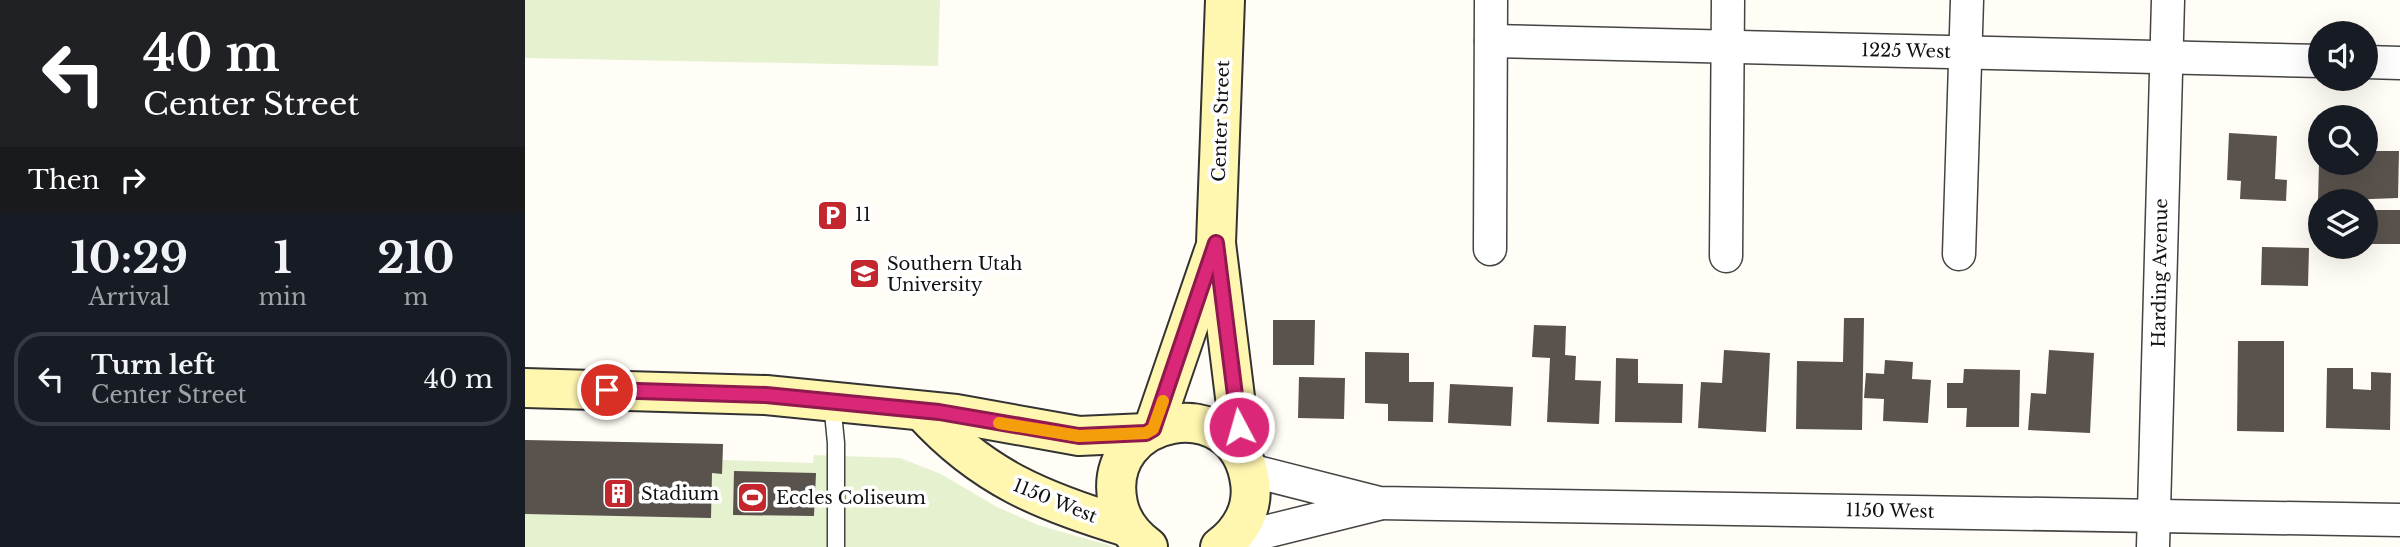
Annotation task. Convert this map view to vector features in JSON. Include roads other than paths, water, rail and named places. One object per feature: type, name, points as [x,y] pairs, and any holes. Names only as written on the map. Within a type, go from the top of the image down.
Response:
[{"type":"main road","name":"Center Street","points":[[1223,545],[1241,526],[1249,509],[1252,489],[1245,462],[1216,243],[1226,0]]},
{"type":"main road","name":"Center Street","points":[[1138,537],[1120,513],[1117,480],[1129,450],[1150,431],[1216,243]]},
{"type":"main road","points":[[525,388],[766,395],[972,416],[1079,436],[1150,431],[1169,423],[1202,424],[1218,430],[1245,462]]},
{"type":"main road","name":"1150 West","points":[[923,412],[955,444],[1007,482],[1049,502],[1138,537]]},
{"type":"street","points":[[1490,248],[1491,0]]},
{"type":"street","points":[[1726,256],[1728,0]]},
{"type":"street","points":[[1959,254],[1967,0]]},
{"type":"street","name":"Harding Avenue","points":[[2153,547],[2168,0]]},
{"type":"street","name":"1225 West","points":[[1491,41],[2308,61]]},
{"type":"street","points":[[2378,62],[2400,63]]},
{"type":"street","name":"1150 West","points":[[1245,462],[1379,503]]},
{"type":"street","name":"1150 West","points":[[1223,545],[1379,503],[2400,520]]},
{"type":"lane","points":[[832,402],[836,443],[835,547]]},
{"type":"place","name":"11","points":[[832,215]]},
{"type":"place","name":"Southern Utah University","points":[[864,274]]},
{"type":"place","name":"Stadium","points":[[618,494]]},
{"type":"place","name":"Eccles Coliseum","points":[[753,498]]}]
